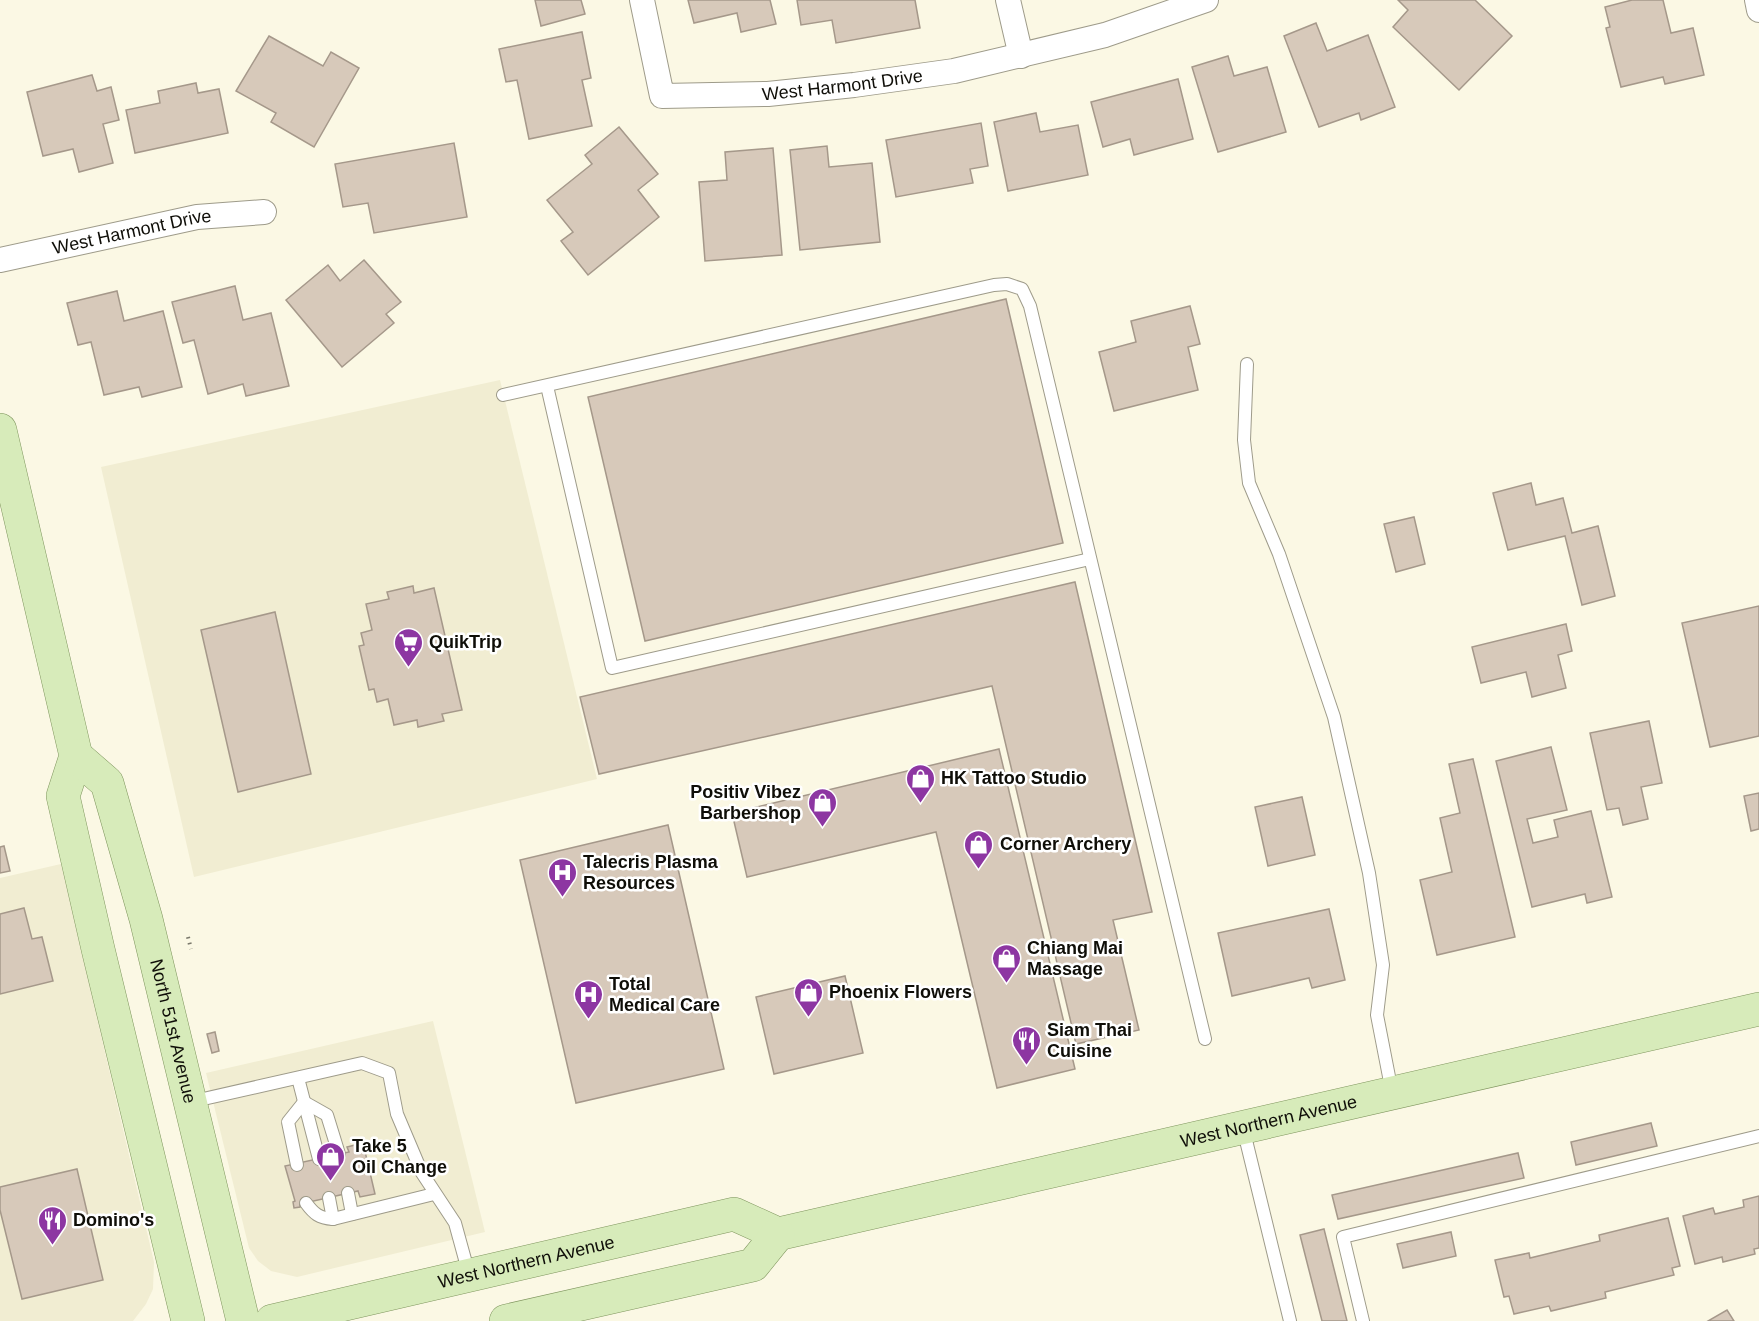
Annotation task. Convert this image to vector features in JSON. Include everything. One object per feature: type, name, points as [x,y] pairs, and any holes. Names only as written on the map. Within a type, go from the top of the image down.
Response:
[{"type":"main road","points":[[0,430],[76,756],[63,796],[188,1321]]},
{"type":"main road","name":"North 51st Avenue","points":[[76,756],[107,783],[146,919],[243,1321]]},
{"type":"main road","name":"West Northern Avenue","points":[[272,1321],[734,1214],[778,1234],[1759,1009]]},
{"type":"main road","points":[[506,1321],[753,1265],[778,1234]]},
{"type":"street","name":"West Harmont Drive","points":[[642,0],[662,96],[768,94],[954,71],[1105,35],[1206,0]]},
{"type":"street","points":[[1008,0],[1021,56]]},
{"type":"street","points":[[1757,0],[1759,10]]},
{"type":"street","name":"West Harmont Drive","points":[[0,260],[197,217],[264,212]]},
{"type":"lane","points":[[503,395],[993,285],[1007,284],[1022,289],[1030,306],[1205,1039]]},
{"type":"lane","points":[[1247,364],[1244,440],[1249,483],[1279,554],[1334,717],[1369,873],[1383,965],[1377,1016],[1392,1094]]},
{"type":"lane","points":[[547,386],[612,668],[1090,559]]},
{"type":"lane","points":[[190,1102],[362,1063],[389,1073],[397,1114],[422,1173],[455,1223],[469,1276]]},
{"type":"lane","points":[[298,1077],[319,1159]]},
{"type":"lane","points":[[304,1102],[327,1115],[339,1154]]},
{"type":"lane","points":[[297,1165],[288,1122],[304,1102]]},
{"type":"lane","points":[[1243,1127],[1290,1321]]},
{"type":"lane","points":[[1363,1321],[1343,1237],[1759,1136]]},
{"type":"lane","points":[[348,1193],[352,1214]]},
{"type":"lane","points":[[306,1203],[322,1218],[333,1219],[434,1194]]},
{"type":"lane","points":[[329,1198],[333,1219]]},
{"type":"path","points":[[188,937],[192,949]]},
{"type":"shaded area","points":[[500,380],[597,779],[194,877],[101,467]]},
{"type":"shaded area","points":[[61,864],[154,1262],[153,1289],[146,1304],[133,1321],[0,1321],[0,878]]},
{"type":"shaded area","points":[[433,1021],[485,1232],[297,1277],[271,1271],[258,1261],[249,1248],[206,1073]]},
{"type":"building","points":[[535,0],[581,0],[585,14],[541,26]]},
{"type":"building","points":[[688,0],[770,0],[776,24],[741,32],[737,13],[694,23]]},
{"type":"building","points":[[797,0],[915,0],[920,28],[836,43],[832,20],[801,25]]},
{"type":"building","points":[[1398,0],[1475,0],[1512,36],[1459,90],[1393,27],[1408,10]]},
{"type":"building","points":[[1632,0],[1663,0],[1671,33],[1693,28],[1704,75],[1665,84],[1663,77],[1621,87],[1606,28],[1610,27],[1605,7]]},
{"type":"building","points":[[1316,23],[1327,51],[1368,35],[1395,107],[1361,120],[1359,113],[1319,127],[1284,36]]},
{"type":"building","points":[[582,32],[591,78],[582,80],[592,126],[529,139],[517,80],[506,82],[499,49]]},
{"type":"building","points":[[269,36],[323,66],[331,52],[359,68],[314,147],[271,122],[276,113],[236,91]]},
{"type":"building","points":[[1228,56],[1234,76],[1267,67],[1286,132],[1218,152],[1192,67]]},
{"type":"building","points":[[92,75],[97,91],[111,87],[119,120],[103,124],[113,163],[79,172],[73,149],[43,156],[27,92]]},
{"type":"building","points":[[1178,79],[1193,139],[1134,155],[1130,139],[1103,147],[1091,102]]},
{"type":"building","points":[[196,83],[198,93],[219,89],[228,133],[135,153],[126,110],[160,103],[158,91]]},
{"type":"building","points":[[1036,113],[1040,132],[1078,125],[1088,175],[1008,191],[994,122]]},
{"type":"building","points":[[981,123],[988,166],[970,169],[973,183],[896,197],[886,140]]},
{"type":"building","points":[[619,127],[658,174],[638,190],[659,217],[588,275],[561,241],[573,232],[547,200],[592,164],[585,155]]},
{"type":"building","points":[[454,143],[467,217],[374,233],[368,203],[343,207],[335,164]]},
{"type":"building","points":[[827,146],[829,167],[872,163],[880,242],[800,250],[790,150]]},
{"type":"building","points":[[773,148],[782,255],[705,261],[699,182],[727,180],[725,152]]},
{"type":"building","points":[[364,260],[401,302],[386,314],[394,323],[342,367],[286,300],[328,265],[340,281]]},
{"type":"building","points":[[235,286],[243,320],[271,313],[289,386],[246,396],[243,384],[208,394],[194,340],[183,343],[172,302]]},
{"type":"building","points":[[117,291],[124,321],[163,311],[182,387],[142,397],[139,387],[104,395],[91,342],[78,345],[67,303]]},
{"type":"building","points":[[1006,299],[1063,543],[645,641],[588,397]]},
{"type":"building","points":[[1190,306],[1200,344],[1188,347],[1198,390],[1114,411],[1099,352],[1136,342],[1131,321]]},
{"type":"building","points":[[1531,483],[1536,505],[1563,498],[1572,533],[1598,526],[1615,596],[1582,605],[1565,536],[1508,550],[1493,493]]},
{"type":"building","points":[[1414,517],[1425,564],[1396,572],[1384,524]]},
{"type":"building","points":[[1075,582],[1152,912],[1113,920],[1139,1030],[1076,1044],[992,686],[599,774],[580,697]]},
{"type":"building","name":"QuikTrip","points":[[413,586],[414,593],[434,588],[462,710],[442,714],[444,721],[418,727],[417,720],[394,725],[388,699],[377,702],[374,689],[369,690],[359,646],[364,645],[361,633],[372,630],[366,604],[389,599],[387,592]]},
{"type":"building","points":[[1759,606],[1759,736],[1710,747],[1682,623]]},
{"type":"building","points":[[275,612],[311,774],[238,792],[201,630]]},
{"type":"building","points":[[1566,624],[1572,651],[1558,655],[1566,688],[1532,697],[1526,672],[1481,683],[1472,647]]},
{"type":"building","points":[[1649,721],[1662,783],[1641,787],[1648,819],[1623,825],[1619,808],[1607,810],[1590,733]]},
{"type":"building","points":[[1551,747],[1567,810],[1527,819],[1533,843],[1558,837],[1554,820],[1591,811],[1612,897],[1587,903],[1585,894],[1532,907],[1496,761]]},
{"type":"building","points":[[999,749],[1075,1069],[997,1088],[936,832],[747,877],[732,813]]},
{"type":"building","points":[[1473,759],[1515,937],[1437,955],[1420,880],[1452,872],[1440,818],[1460,813],[1449,764]]},
{"type":"building","points":[[1759,793],[1759,829],[1751,831],[1744,796]]},
{"type":"building","points":[[1302,797],[1315,855],[1268,866],[1255,807]]},
{"type":"building","points":[[668,825],[724,1069],[576,1103],[520,860]]},
{"type":"building","points":[[4,846],[10,871],[0,873],[0,847]]},
{"type":"building","points":[[24,908],[32,939],[42,937],[53,981],[0,994],[0,914]]},
{"type":"building","points":[[1329,909],[1345,980],[1312,988],[1309,978],[1232,996],[1218,933]]},
{"type":"building","name":"Phoenix Flowers","points":[[845,976],[863,1053],[774,1074],[756,997]]},
{"type":"building","points":[[215,1032],[219,1051],[212,1053],[207,1034]]},
{"type":"building","points":[[1651,1123],[1657,1146],[1576,1165],[1571,1142]]},
{"type":"building","name":"Take 5 Oil Change","points":[[363,1143],[375,1194],[360,1197],[358,1191],[300,1204],[300,1207],[294,1208],[293,1202],[295,1201],[285,1166],[349,1152],[347,1147]]},
{"type":"building","points":[[1518,1153],[1524,1178],[1338,1219],[1332,1195]]},
{"type":"building","name":"Domino's","points":[[77,1169],[103,1280],[22,1299],[0,1210],[0,1187]]},
{"type":"building","points":[[1759,1196],[1759,1248],[1754,1249],[1755,1254],[1723,1262],[1722,1257],[1695,1264],[1683,1216],[1713,1208],[1715,1214],[1744,1207],[1743,1200]]},
{"type":"building","points":[[1668,1218],[1680,1266],[1672,1268],[1674,1275],[1605,1292],[1606,1298],[1551,1311],[1549,1306],[1514,1314],[1509,1296],[1504,1297],[1495,1260],[1529,1253],[1530,1258],[1600,1241],[1599,1235]]},
{"type":"building","points":[[1324,1229],[1347,1321],[1322,1321],[1300,1235]]},
{"type":"building","points":[[1451,1232],[1456,1256],[1403,1268],[1397,1244]]},
{"type":"building","points":[[1727,1310],[1734,1321],[1708,1321]]},
{"type":"place","name":"QuikTrip","points":[[408,668]]},
{"type":"place","name":"HK Tattoo Studio","points":[[920,804]]},
{"type":"place","name":"Positiv Vibez Barbershop","points":[[822,828]]},
{"type":"place","name":"Corner Archery","points":[[979,870]]},
{"type":"place","name":"Talecris Plasma Resources","points":[[562,898]]},
{"type":"place","name":"Chiang Mai Massage","points":[[1006,984]]},
{"type":"place","name":"Phoenix Flowers","points":[[808,1018]]},
{"type":"place","name":"Total Medical Care","points":[[588,1020]]},
{"type":"place","name":"Siam Thai Cuisine","points":[[1026,1066]]},
{"type":"place","name":"Take 5 Oil Change","points":[[331,1182]]},
{"type":"place","name":"Domino's","points":[[52,1246]]}]
